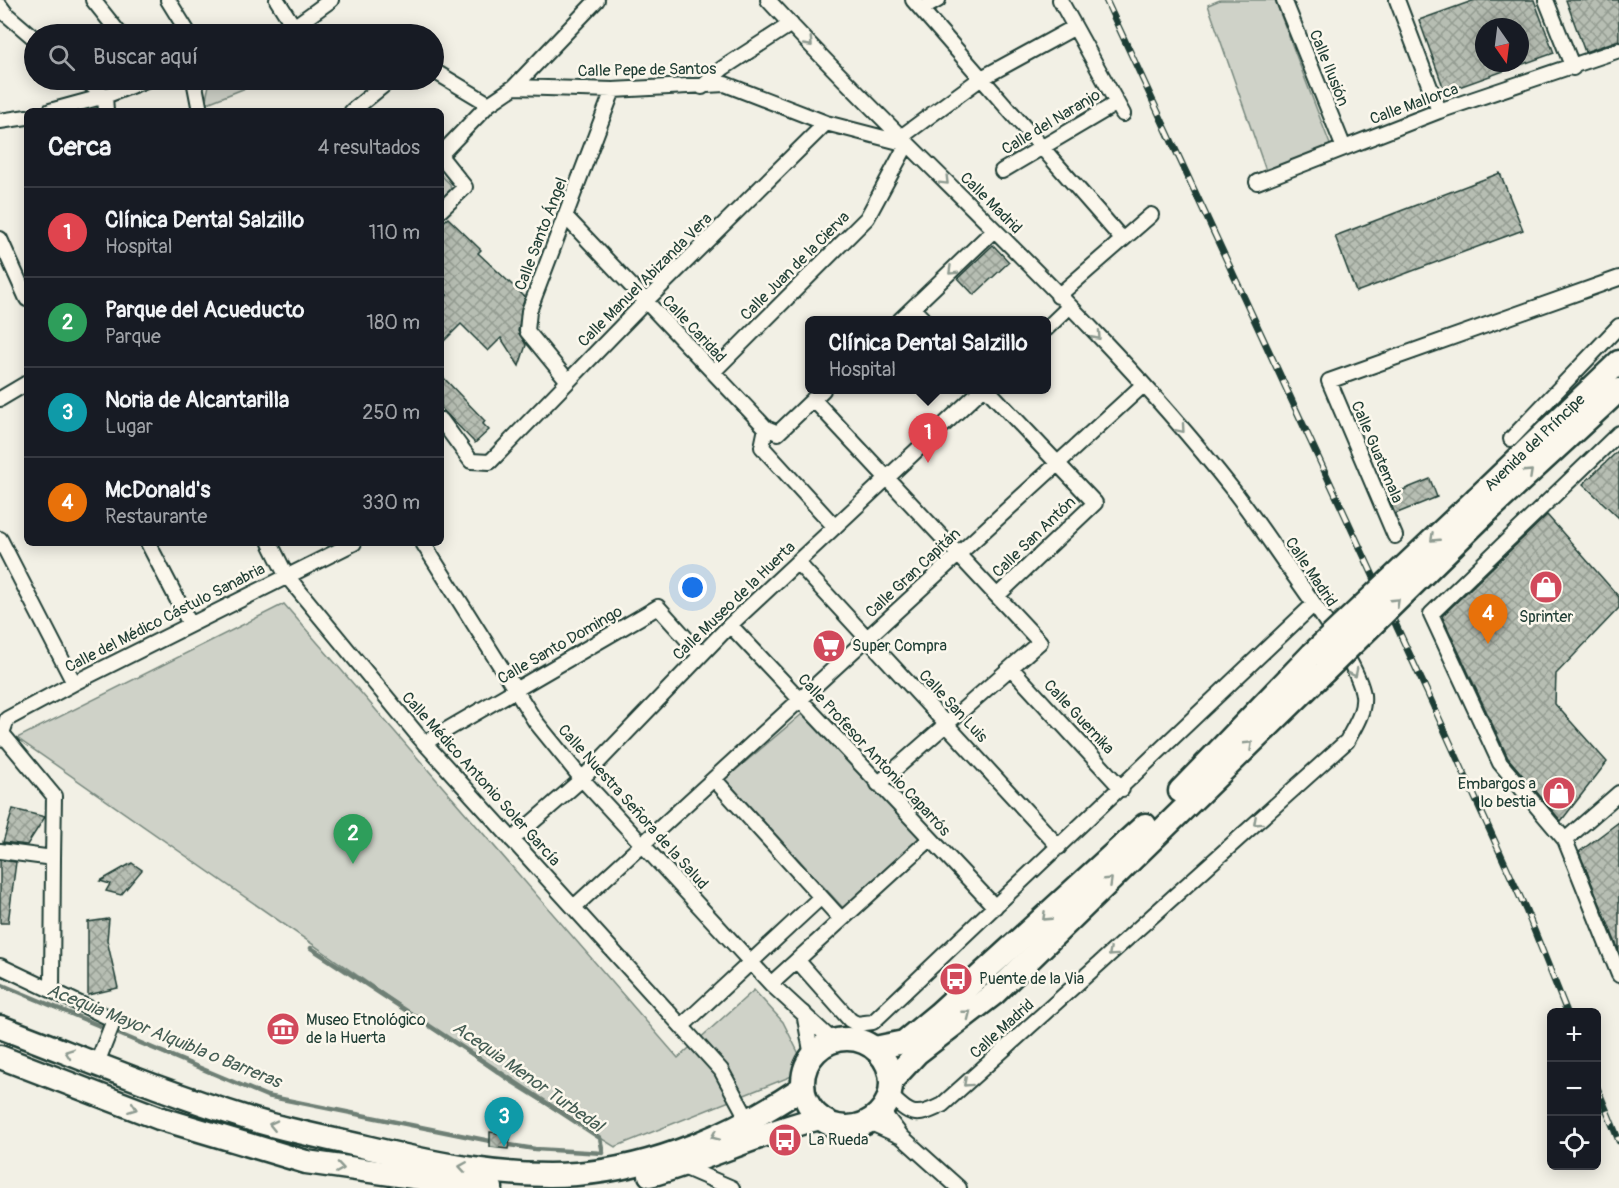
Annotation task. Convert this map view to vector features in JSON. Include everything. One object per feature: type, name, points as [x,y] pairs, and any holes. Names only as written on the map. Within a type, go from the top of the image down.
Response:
[{"type":"main road","name":"Avenida del Príncipe","points":[[1481,506],[1619,362]]},
{"type":"main road","name":"Avenida del Príncipe","points":[[1481,506],[1619,390]]},
{"type":"main road","points":[[875,1048],[904,1042],[988,970],[1318,663],[1481,506]]},
{"type":"main road","points":[[883,1102],[886,1061],[875,1048],[859,1040],[842,1039],[825,1045],[812,1056],[804,1072],[803,1088],[808,1105],[820,1118],[835,1126],[853,1127],[883,1102],[917,1053],[994,993],[1318,663]]},
{"type":"main road","points":[[0,1028],[249,1119],[422,1161],[530,1175],[578,1174],[626,1166],[668,1154],[768,1111],[803,1088]]},
{"type":"main road","points":[[0,1057],[159,1118],[241,1145],[378,1180],[491,1188]]},
{"type":"main road","points":[[584,1188],[641,1178],[681,1166],[777,1129],[820,1118]]},
{"type":"street","points":[[93,0],[112,24]]},
{"type":"street","points":[[168,0],[183,24]]},
{"type":"street","points":[[277,0],[286,24]]},
{"type":"street","points":[[298,24],[331,0]]},
{"type":"street","points":[[444,153],[489,104],[514,87],[597,0]]},
{"type":"street","name":"Calle Madrid","points":[[768,0],[1070,306],[1234,491],[1314,604],[1357,676],[1363,696],[1361,713],[1347,741],[942,1105],[919,1114],[883,1102]]},
{"type":"street","points":[[938,0],[917,4],[980,79],[1122,239]]},
{"type":"street","points":[[904,140],[980,79],[1075,27],[1060,0]]},
{"type":"street","name":"Calle Ilusión","points":[[1284,0],[1344,148]]},
{"type":"street","points":[[1397,0],[1439,111]]},
{"type":"street","points":[[1546,0],[1573,68]]},
{"type":"street","points":[[0,6],[24,29]]},
{"type":"street","points":[[702,87],[723,68],[791,24]]},
{"type":"street","name":"Calle del Naranjo","points":[[1002,171],[1120,108],[1075,27]]},
{"type":"street","name":"Calle Mallorca","points":[[1257,182],[1439,111],[1573,68],[1619,50]]},
{"type":"street","points":[[444,77],[489,104]]},
{"type":"street","name":"Calle Pepe de Santos","points":[[514,87],[613,90],[725,84],[826,123],[904,140]]},
{"type":"street","points":[[98,90],[105,96],[106,108]]},
{"type":"street","points":[[61,108],[120,90]]},
{"type":"street","points":[[196,90],[199,108]]},
{"type":"street","points":[[356,108],[378,90]]},
{"type":"street","name":"Calle Santo Ángel","points":[[568,381],[527,331],[529,311],[613,90]]},
{"type":"street","points":[[0,121],[24,117]]},
{"type":"street","name":"Calle Manuel Abizanda Vera","points":[[444,424],[471,461],[490,462],[646,301],[826,123]]},
{"type":"street","name":"Calle Juan de la Cierva","points":[[713,372],[867,218],[904,140]]},
{"type":"street","points":[[444,160],[465,187],[444,207]]},
{"type":"street","points":[[1058,296],[1151,215]]},
{"type":"street","name":"Calle Caridad","points":[[566,217],[772,431]]},
{"type":"street","points":[[905,316],[994,230]]},
{"type":"street","points":[[0,239],[24,292]]},
{"type":"street","name":"Calle Guatemala","points":[[1395,536],[1329,381],[1619,278]]},
{"type":"street","points":[[1051,324],[1070,306]]},
{"type":"street","points":[[913,309],[919,316]]},
{"type":"street","name":"Avenida del Príncipe","points":[[1511,439],[1619,326]]},
{"type":"street","points":[[0,399],[24,385]]},
{"type":"street","name":"Calle Gran Capitán","points":[[574,907],[1142,386]]},
{"type":"street","points":[[835,527],[762,447],[772,431],[818,394],[887,478],[1040,642],[878,784]]},
{"type":"street","name":"Calle Museo de la Huerta","points":[[512,840],[582,779],[729,625],[977,394]]},
{"type":"street","points":[[992,394],[1058,463]]},
{"type":"street","points":[[1619,433],[1431,614],[1500,763],[1565,840],[1619,975]]},
{"type":"street","name":"Calle San Antón","points":[[997,596],[1095,503],[1058,463]]},
{"type":"street","points":[[0,539],[74,683]]},
{"type":"street","points":[[150,546],[190,624]]},
{"type":"street","name":"Calle Médico Antonio Soler García","points":[[272,546],[286,575],[424,743],[721,1070],[748,1120]]},
{"type":"street","name":"Calle del Médico Cástulo Sanabria","points":[[1,734],[7,719],[286,575],[348,546]]},
{"type":"street","name":"Calle Nuestra Señora de la Salud","points":[[425,546],[535,721],[582,779],[771,984],[834,1042]]},
{"type":"street","name":"Calle San Luis","points":[[797,562],[1059,847]]},
{"type":"street","points":[[797,960],[850,1020],[865,1025],[873,1022],[1122,789],[1314,604]]},
{"type":"street","name":"Calle Santo Domingo","points":[[424,743],[658,607],[701,655]]},
{"type":"street","name":"Calle Profesor Antonio Caparrós","points":[[729,625],[994,907]]},
{"type":"street","name":"Calle Guernika","points":[[1011,668],[1122,789]]},
{"type":"street","points":[[1,734],[54,796],[52,990]]},
{"type":"street","points":[[714,779],[841,919]]},
{"type":"street","points":[[1565,840],[1619,793]]},
{"type":"street","points":[[771,984],[930,839]]},
{"type":"street","points":[[0,851],[53,858]]},
{"type":"street","points":[[682,1026],[821,897]]},
{"type":"street","points":[[0,966],[114,1020],[97,1063]]},
{"type":"street","points":[[804,1013],[812,1056]]},
{"type":"street","points":[[883,1102],[902,1137],[959,1188]]},
{"type":"street","points":[[681,1166],[732,1188]]},
{"type":"shaded area","points":[[1220,0],[1275,0],[1331,147],[1266,171],[1208,5]]},
{"type":"shaded area","points":[[208,90],[241,90],[205,104]]},
{"type":"shaded area","points":[[444,178],[450,184],[451,193],[444,199]]},
{"type":"shaded area","points":[[284,604],[678,1058],[754,990],[783,1022],[801,1058],[792,1076],[615,1147],[510,1082],[17,738]]},
{"type":"shaded area","points":[[802,714],[923,841],[845,910],[725,779]]},
{"type":"building","points":[[1475,0],[1534,0],[1554,53],[1529,62],[1529,18],[1475,18],[1475,72],[1501,72],[1445,92],[1419,20]]},
{"type":"building","points":[[1566,0],[1619,0],[1619,40],[1585,52]]},
{"type":"building","points":[[1500,173],[1523,230],[1356,292],[1335,236]]},
{"type":"building","points":[[448,218],[481,250],[478,253],[525,297],[518,331],[526,345],[519,366],[501,338],[488,351],[461,324],[444,341],[444,298],[447,295],[444,292],[444,221]]},
{"type":"building","points":[[993,245],[1009,262],[974,295],[958,278]]},
{"type":"building","points":[[444,378],[485,421],[483,424],[489,430],[475,443],[444,411]]},
{"type":"building","points":[[1619,450],[1619,518],[1583,484]]},
{"type":"building","points":[[1430,479],[1437,497],[1395,514],[1388,496]]},
{"type":"building","points":[[1547,515],[1619,597],[1619,608],[1556,674],[1555,704],[1607,762],[1561,821],[1508,758],[1442,616]]},
{"type":"building","points":[[13,809],[45,817],[27,845],[3,842]]},
{"type":"building","points":[[1619,822],[1619,951],[1579,852]]},
{"type":"building","points":[[0,860],[16,862],[8,923],[0,923]]},
{"type":"building","points":[[132,863],[142,870],[121,895],[106,891],[110,884],[100,881]]},
{"type":"building","points":[[109,919],[107,940],[118,988],[88,995],[88,922]]},
{"type":"building","points":[[490,1132],[511,1135],[508,1149],[490,1147]]},
{"type":"waterway","name":"Acequia Menor Turbedal","points":[[311,948],[600,1138],[603,1153],[535,1149],[503,1144]]},
{"type":"waterway","name":"Acequia Mayor Alquibla o Barreras","points":[[0,984],[267,1096],[495,1142]]},
{"type":"railway","points":[[1106,0],[1428,694],[1526,910],[1565,1008]]},
{"type":"railway","points":[[1601,1097],[1619,1141]]},
{"type":"place","name":"Clínica Dental Salzillo","points":[[928,463]]},
{"type":"place","name":"Sprinter","points":[[1546,587]]},
{"type":"place","name":"McDonald's","points":[[1488,644]]},
{"type":"place","name":"Super Compra","points":[[829,646]]},
{"type":"place","name":"Embargos a lo bestia","points":[[1559,793]]},
{"type":"place","name":"Parque del Acueducto","points":[[353,864]]},
{"type":"place","name":"Puente de la Via","points":[[956,979]]},
{"type":"place","name":"Museo Etnológico de la Huerta","points":[[283,1029]]},
{"type":"place","name":"La Rueda","points":[[785,1140]]},
{"type":"place","name":"Noria de Alcantarilla","points":[[504,1147]]}]
